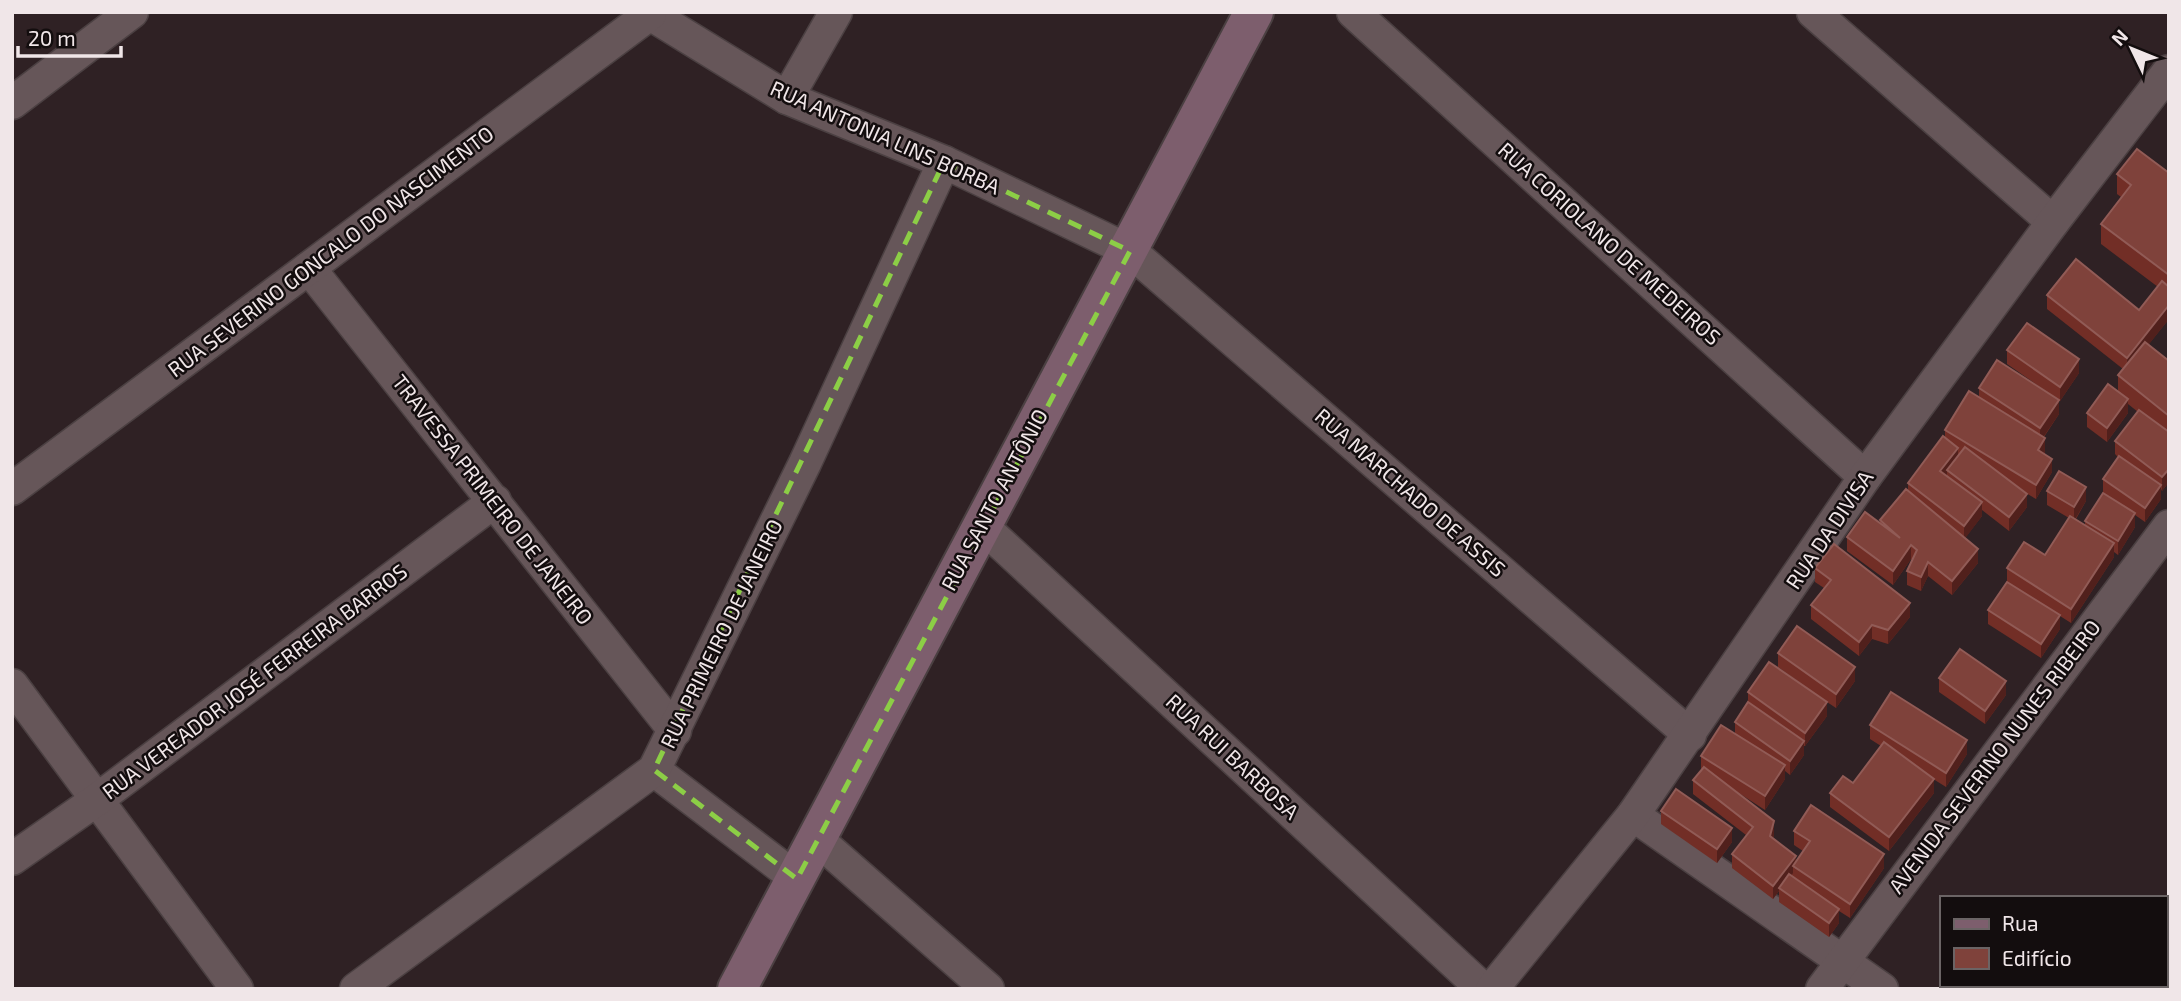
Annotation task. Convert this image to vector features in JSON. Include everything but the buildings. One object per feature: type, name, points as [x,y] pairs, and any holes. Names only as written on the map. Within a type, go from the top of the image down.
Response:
[{"type":"main road","name":"RUA SANTO ANTÔNIO","points":[[737,989],[818,840],[981,525],[1130,251],[1167,173],[1254,12]]},
{"type":"street","points":[[12,103],[132,12]]},
{"type":"street","points":[[787,98],[836,12]]},
{"type":"street","name":"RUA CORIOLANO DE MEDEIROS","points":[[1353,12],[1865,477]]},
{"type":"street","points":[[1813,12],[2053,222]]},
{"type":"street","name":"RUA ANTONIA LINS BORBA","points":[[649,13],[787,98],[944,162],[1130,251]]},
{"type":"street","name":"RUA SEVERINO GONCALO DO NASCIMENTO","points":[[12,489],[649,13]]},
{"type":"street","name":"RUA DA DIVISA","points":[[1492,989],[1633,815],[1865,477],[2053,222],[2128,145],[2169,71]]},
{"type":"street","name":"RUA PRIMEIRO DE JANEIRO","points":[[356,989],[654,770],[676,731],[805,463],[944,162]]},
{"type":"street","name":"RUA MARCHADO DE ASSIS","points":[[1130,251],[1690,735]]},
{"type":"street","name":"TRAVESSA PRIMEIRO DE JANEIRO","points":[[309,268],[676,731]]},
{"type":"street","name":"RUA VEREADOR JOSÉ FERREIRA BARROS","points":[[12,859],[98,799],[495,501]]},
{"type":"street","name":"RUA RUI BARBOSA","points":[[981,525],[1483,989]]},
{"type":"street","name":"AVENIDA SEVERINO NUNES RIBEIRO","points":[[1822,989],[2169,526]]},
{"type":"street","points":[[12,685],[237,989]]},
{"type":"street","points":[[654,770],[797,879]]},
{"type":"street","points":[[1633,815],[1882,989]]},
{"type":"street","points":[[818,840],[988,989]]},
{"type":"highlighted area","points":[[944,162],[1130,251],[797,879],[654,770]]}]
